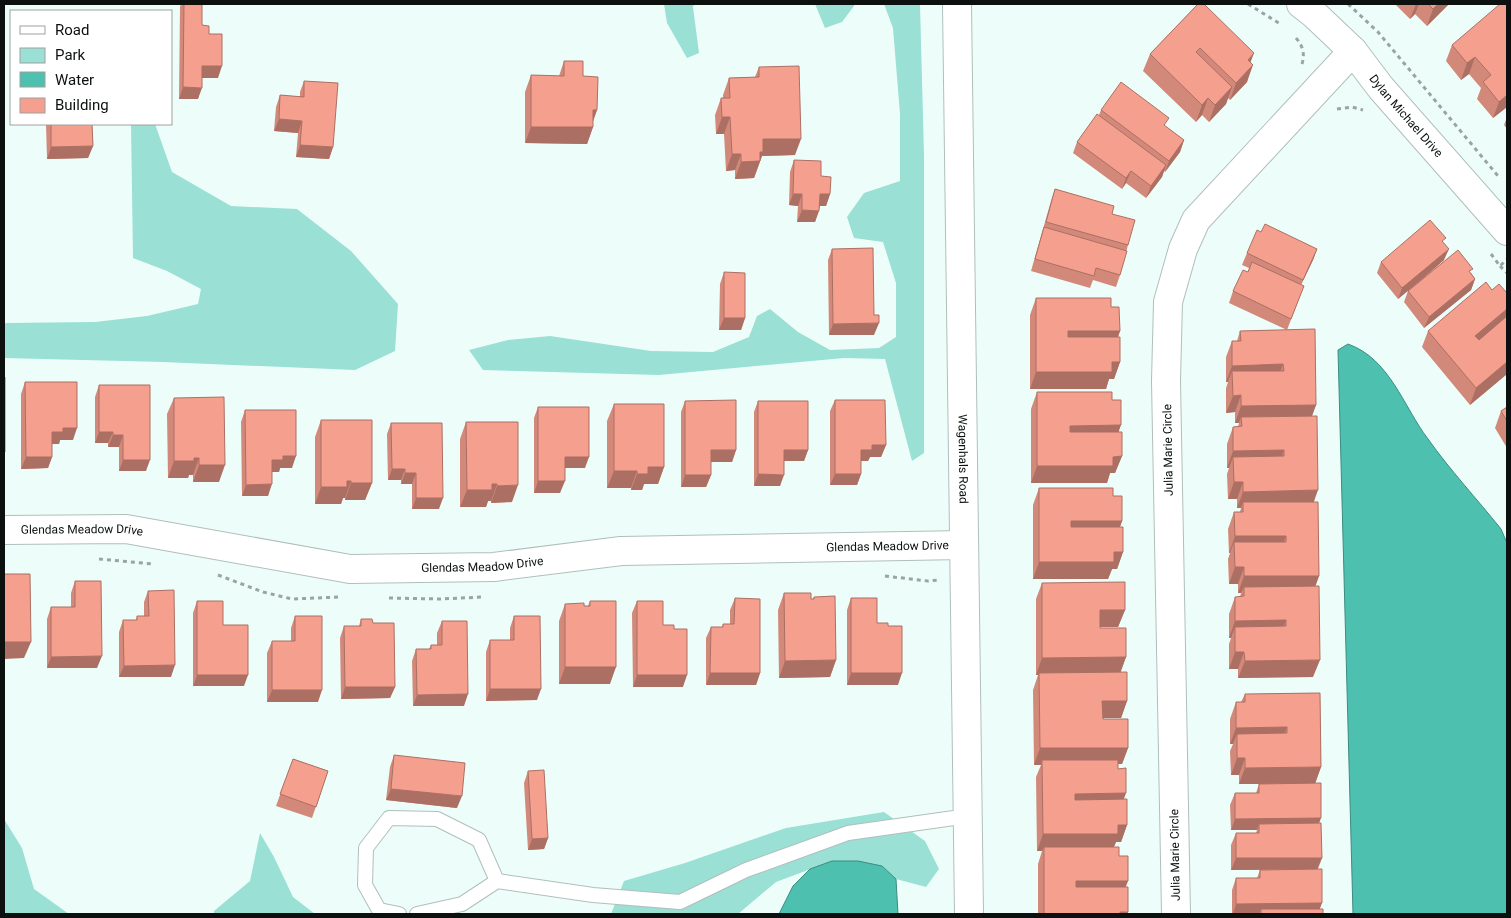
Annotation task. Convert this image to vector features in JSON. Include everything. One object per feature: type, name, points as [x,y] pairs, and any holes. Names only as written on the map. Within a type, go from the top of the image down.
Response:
[{"type":"street","name":"Wagenhals Road","points":[[957,4],[969,914]]},
{"type":"street","name":"Dylan Michael Drive","points":[[1301,4],[1352,51],[1381,88],[1507,231]]},
{"type":"street","name":"Julia Marie Circle","points":[[1176,914],[1166,381],[1168,302],[1183,250],[1196,220],[1352,51]]},
{"type":"street","name":"Glendas Meadow Drive","points":[[4,530],[126,529],[350,569],[494,567],[621,551],[964,545]]},
{"type":"lane","points":[[417,914],[462,904],[497,881],[593,896],[680,902],[746,870],[848,833],[968,816]]},
{"type":"lane","points":[[399,914],[379,910],[365,885],[366,848],[389,818],[437,819],[479,840],[497,881]]},
{"type":"path","points":[[1348,4],[1378,32],[1501,180]]},
{"type":"path","points":[[1294,35],[1303,49],[1304,58],[1301,66],[1305,70]]},
{"type":"path","points":[[1335,105],[1338,110]]},
{"type":"path","points":[[1332,115],[1338,110],[1352,107],[1369,113]]},
{"type":"path","points":[[1488,251],[1507,273]]},
{"type":"path","points":[[1500,266],[1507,259]]},
{"type":"green space","points":[[664,4],[694,4],[699,53],[687,58],[667,23]]},
{"type":"green space","points":[[815,4],[854,4],[854,6],[842,22],[825,28]]},
{"type":"green space","points":[[884,4],[920,4],[924,155],[924,453],[912,461],[885,359],[844,358],[659,375],[483,370],[469,350],[508,340],[550,336],[651,351],[713,352],[749,337],[757,316],[770,309],[798,332],[830,350],[879,348],[896,337],[896,283],[883,242],[854,238],[847,217],[864,193],[900,181],[900,114],[893,28]]},
{"type":"green space","points":[[131,125],[155,125],[172,172],[231,206],[297,209],[351,251],[398,304],[395,351],[355,370],[4,358],[4,324],[6,323],[95,322],[147,316],[198,304],[201,289],[167,271],[133,258]]},
{"type":"green space","points":[[884,812],[925,841],[939,869],[926,887],[896,879],[882,866],[832,861],[776,882],[738,914],[611,914],[624,881],[685,863],[786,828]]},
{"type":"green space","points":[[4,819],[22,848],[34,889],[69,914],[4,914]]},
{"type":"green space","points":[[260,833],[293,897],[315,914],[214,914],[214,911],[250,881]]},
{"type":"water","points":[[1348,344],[1362,351],[1385,372],[1428,439],[1501,529],[1507,543],[1507,914],[1353,914],[1338,350]]},
{"type":"water","points":[[832,861],[858,861],[882,866],[896,879],[898,914],[779,914],[793,886],[810,869]]},
{"type":"building","points":[[184,4],[202,4],[202,25],[209,26],[209,34],[222,34],[222,66],[202,66],[202,88],[183,87]]},
{"type":"building","points":[[1198,4],[1204,4],[1254,53],[1248,60],[1253,65],[1236,83],[1200,48],[1196,52],[1232,87],[1215,105],[1208,98],[1202,105],[1150,54]]},
{"type":"building","points":[[1428,4],[1438,4],[1433,9]]},
{"type":"building","points":[[1500,4],[1507,4],[1507,95],[1499,102],[1483,82],[1491,75],[1475,57],[1467,63],[1452,45]]},
{"type":"building","points":[[564,61],[583,61],[583,76],[598,77],[597,110],[593,110],[593,127],[531,127],[531,75],[564,76]]},
{"type":"building","points":[[799,66],[801,139],[763,139],[763,152],[760,152],[760,161],[741,162],[741,154],[732,154],[730,117],[722,117],[721,98],[730,98],[729,78],[759,77],[759,67]]},
{"type":"building","points":[[304,81],[338,83],[333,147],[300,145],[302,121],[279,119],[280,95],[304,97]]},
{"type":"building","points":[[1121,82],[1169,118],[1164,125],[1184,140],[1169,161],[1101,110]]},
{"type":"building","points":[[1097,114],[1166,165],[1151,186],[1131,171],[1126,178],[1077,142]]},
{"type":"building","points":[[51,125],[92,125],[93,146],[51,147]]},
{"type":"building","points":[[794,160],[821,161],[821,176],[831,177],[830,194],[820,194],[819,211],[802,210],[802,194],[793,194]]},
{"type":"building","points":[[1055,189],[1114,206],[1112,214],[1135,220],[1128,245],[1046,222]]},
{"type":"building","points":[[1430,220],[1446,238],[1442,241],[1449,249],[1402,288],[1381,262]]},
{"type":"building","points":[[1265,224],[1317,249],[1303,280],[1247,253],[1257,230],[1261,232]]},
{"type":"building","points":[[1044,227],[1127,251],[1120,275],[1096,268],[1094,276],[1035,259]]},
{"type":"building","points":[[873,248],[874,315],[879,315],[879,323],[833,324],[832,249]]},
{"type":"building","points":[[1458,250],[1473,269],[1469,271],[1475,279],[1429,317],[1408,291]]},
{"type":"building","points":[[1252,262],[1304,286],[1291,319],[1233,291],[1243,270],[1248,272]]},
{"type":"building","points":[[724,272],[745,273],[745,318],[724,318]]},
{"type":"building","points":[[1486,282],[1492,290],[1499,284],[1507,293],[1507,309],[1475,336],[1479,340],[1507,316],[1507,362],[1476,388],[1428,331]]},
{"type":"building","points":[[1036,298],[1111,298],[1111,307],[1119,307],[1120,331],[1068,331],[1068,337],[1120,337],[1120,362],[1112,362],[1112,372],[1036,372]]},
{"type":"building","points":[[1315,329],[1316,405],[1241,406],[1241,395],[1233,396],[1232,371],[1284,371],[1283,364],[1232,366],[1232,341],[1241,341],[1240,331]]},
{"type":"building","points":[[5,377],[5,452],[4,452]]},
{"type":"building","points":[[25,382],[77,382],[77,428],[63,428],[63,432],[52,432],[52,457],[26,457]]},
{"type":"building","points":[[99,385],[150,385],[150,460],[123,460],[123,435],[113,435],[113,432],[99,432]]},
{"type":"building","points":[[1037,392],[1112,392],[1112,400],[1121,400],[1121,425],[1070,426],[1070,432],[1122,432],[1122,456],[1113,457],[1113,466],[1037,466]]},
{"type":"building","points":[[224,397],[225,465],[199,465],[199,458],[194,458],[194,461],[174,461],[174,398]]},
{"type":"building","points":[[736,400],[736,450],[711,450],[711,475],[685,475],[685,401]]},
{"type":"building","points":[[835,400],[885,400],[886,445],[872,445],[872,450],[861,450],[861,474],[835,474]]},
{"type":"building","points":[[758,401],[808,401],[808,450],[784,450],[784,475],[758,474]]},
{"type":"building","points":[[614,404],[664,404],[664,467],[648,467],[648,474],[637,474],[637,471],[614,471]]},
{"type":"building","points":[[538,407],[589,407],[589,457],[565,457],[565,481],[538,481]]},
{"type":"building","points":[[1507,407],[1507,421],[1501,411]]},
{"type":"building","points":[[245,410],[296,410],[296,456],[283,456],[283,460],[272,460],[272,484],[246,485]]},
{"type":"building","points":[[1317,416],[1318,490],[1243,492],[1243,482],[1234,482],[1233,457],[1284,456],[1284,450],[1233,451],[1233,427],[1242,426],[1241,417]]},
{"type":"building","points":[[321,420],[372,420],[372,483],[351,483],[351,481],[347,481],[347,487],[321,487]]},
{"type":"building","points":[[466,422],[518,422],[518,485],[497,486],[497,484],[492,484],[492,490],[467,490]]},
{"type":"building","points":[[391,423],[442,423],[443,498],[416,498],[416,473],[405,473],[405,469],[392,469]]},
{"type":"building","points":[[1039,488],[1113,488],[1113,496],[1122,496],[1122,521],[1071,521],[1071,527],[1123,527],[1123,552],[1114,552],[1114,562],[1039,562]]},
{"type":"building","points":[[1243,502],[1318,502],[1319,576],[1244,576],[1244,567],[1235,567],[1234,542],[1286,542],[1286,536],[1235,536],[1234,512],[1243,512]]},
{"type":"building","points":[[4,574],[30,574],[31,642],[4,642]]},
{"type":"building","points":[[75,581],[101,581],[102,656],[51,657],[51,607],[75,607]]},
{"type":"building","points":[[1125,582],[1125,610],[1100,610],[1100,628],[1126,628],[1126,657],[1042,658],[1042,583]]},
{"type":"building","points":[[1319,586],[1320,660],[1245,661],[1244,652],[1235,652],[1235,627],[1286,626],[1286,620],[1235,621],[1235,597],[1244,596],[1244,587]]},
{"type":"building","points":[[174,590],[175,665],[124,666],[123,620],[137,620],[137,616],[149,616],[148,591]]},
{"type":"building","points":[[784,593],[811,593],[811,599],[814,599],[814,597],[835,596],[836,660],[785,661]]},
{"type":"building","points":[[735,598],[760,599],[760,673],[710,673],[711,627],[723,627],[723,624],[734,624]]},
{"type":"building","points":[[851,598],[877,598],[877,623],[888,623],[888,626],[902,626],[902,673],[851,673]]},
{"type":"building","points":[[197,601],[223,601],[223,625],[248,625],[248,675],[197,675]]},
{"type":"building","points":[[590,601],[616,601],[616,667],[565,667],[565,604],[584,603],[584,606],[590,606]]},
{"type":"building","points":[[637,601],[663,601],[663,625],[674,625],[674,629],[687,629],[687,675],[637,675]]},
{"type":"building","points":[[295,616],[322,616],[322,690],[272,690],[272,641],[295,641]]},
{"type":"building","points":[[514,616],[540,616],[541,689],[490,689],[490,640],[514,640]]},
{"type":"building","points":[[361,619],[372,619],[373,623],[394,623],[395,687],[345,687],[344,626],[361,626]]},
{"type":"building","points":[[442,621],[467,621],[468,694],[417,695],[416,649],[431,649],[431,645],[442,645]]},
{"type":"building","points":[[1127,672],[1127,701],[1102,701],[1103,719],[1128,719],[1128,748],[1040,748],[1039,673]]},
{"type":"building","points":[[1320,693],[1321,767],[1245,768],[1245,758],[1237,758],[1237,734],[1287,733],[1287,727],[1236,728],[1236,702],[1245,702],[1245,694]]},
{"type":"building","points":[[394,755],[465,763],[462,796],[391,789]]},
{"type":"building","points":[[293,759],[328,771],[316,807],[280,794]]},
{"type":"building","points":[[1042,760],[1118,760],[1118,769],[1126,768],[1126,793],[1075,794],[1075,800],[1127,799],[1127,825],[1118,825],[1118,834],[1043,834]]},
{"type":"building","points":[[544,770],[548,838],[532,839],[528,771]]},
{"type":"building","points":[[1321,783],[1321,818],[1235,819],[1235,793],[1259,793],[1259,784]]},
{"type":"building","points":[[1321,823],[1322,858],[1236,858],[1236,833],[1259,833],[1259,824]]},
{"type":"building","points":[[1044,847],[1119,847],[1119,856],[1128,856],[1128,881],[1076,881],[1076,887],[1128,887],[1128,912],[1120,912],[1120,914],[1044,914]]},
{"type":"building","points":[[1322,869],[1322,903],[1236,904],[1236,878],[1260,878],[1260,870]]},
{"type":"building","points":[[1261,909],[1323,909],[1323,914],[1261,914]]}]
